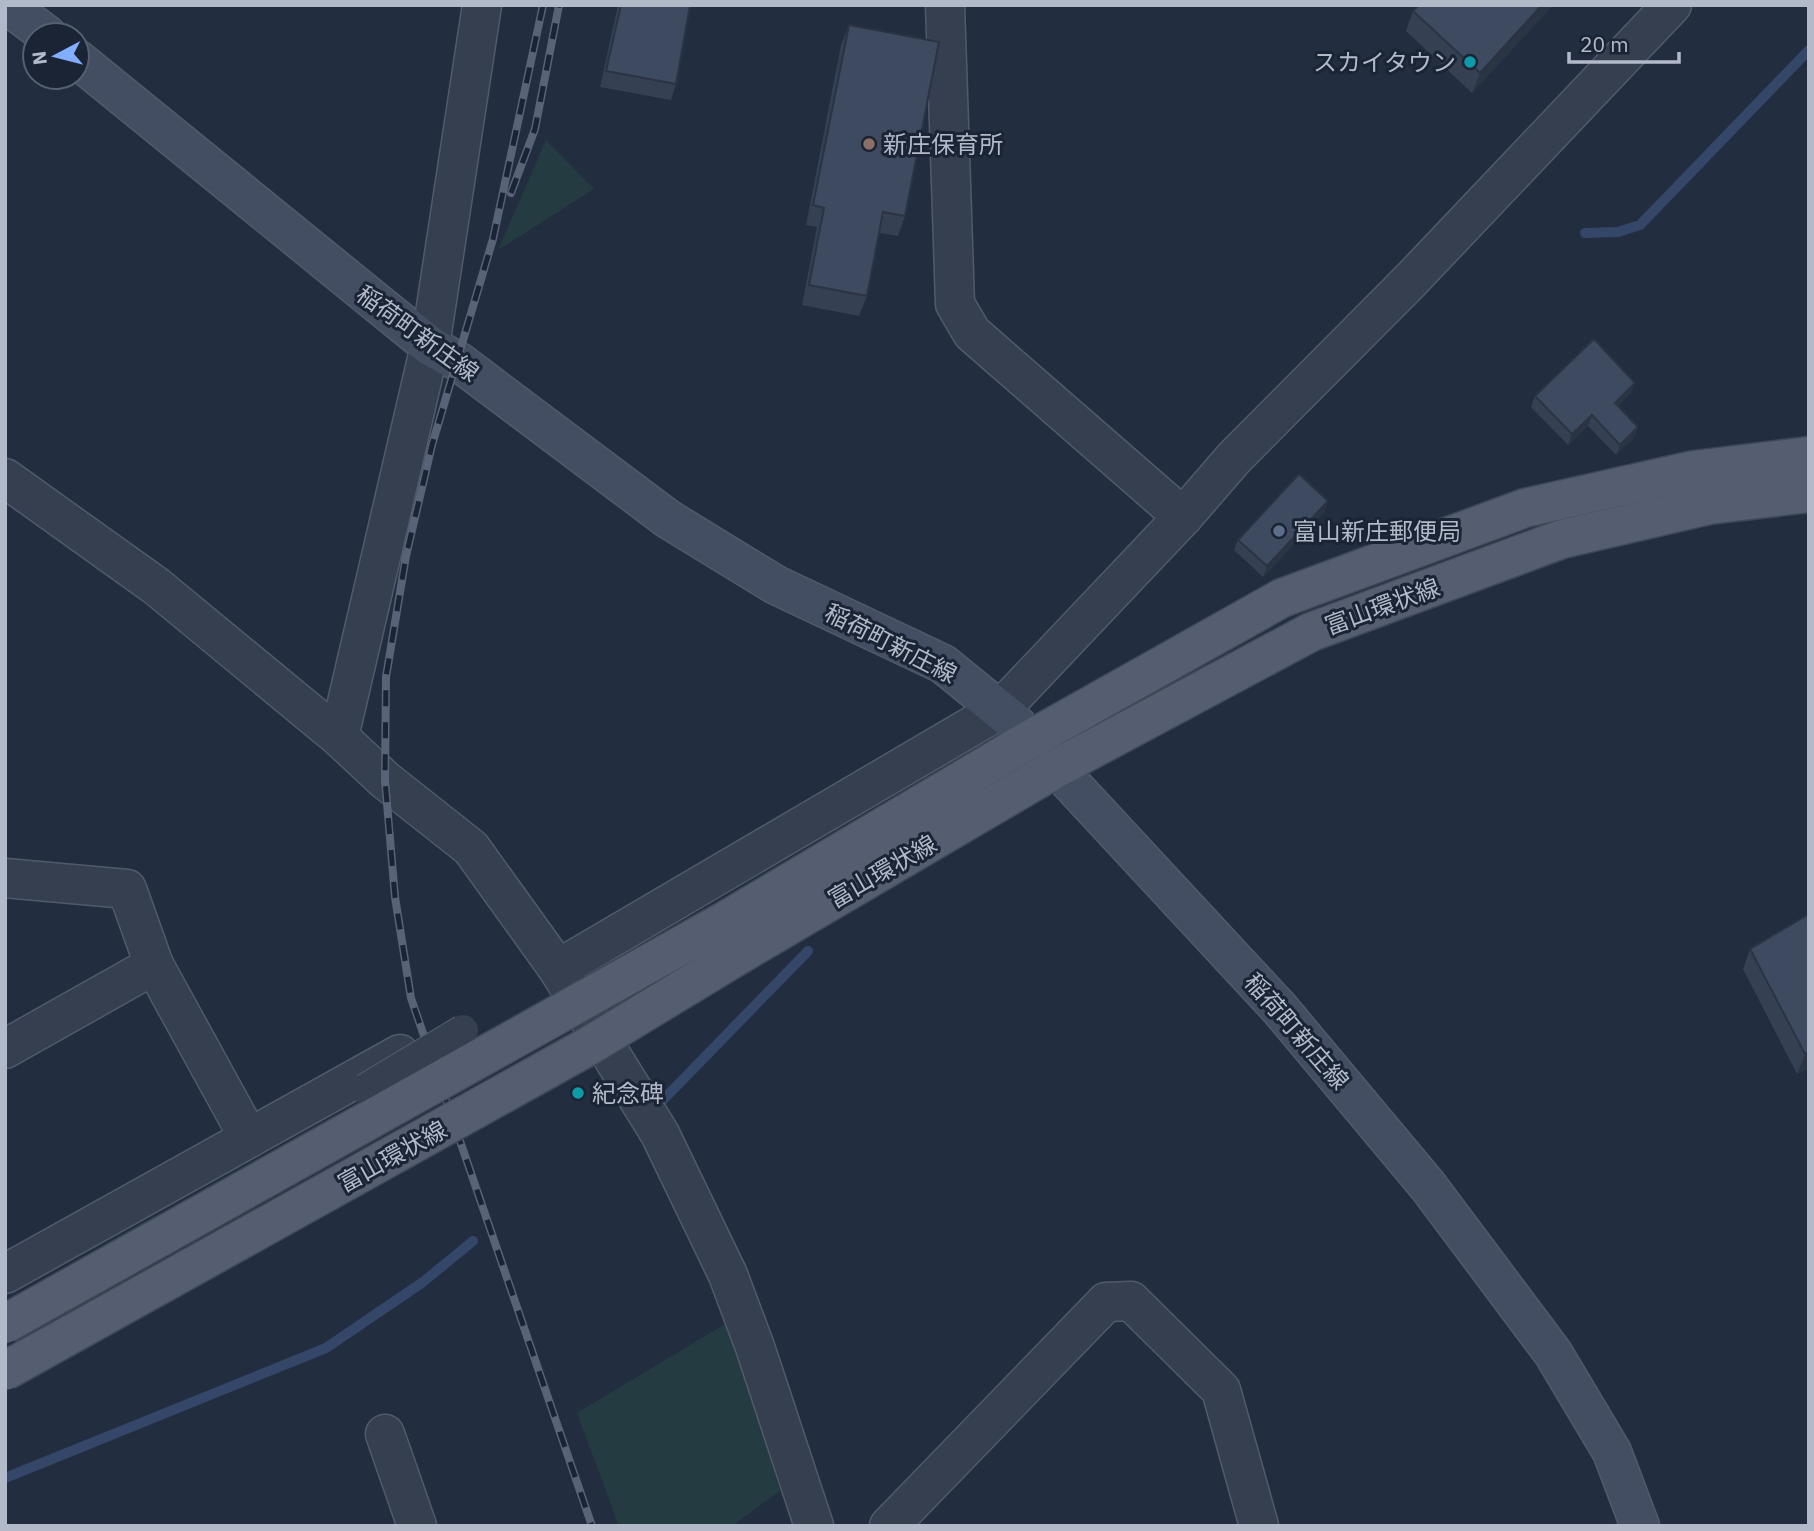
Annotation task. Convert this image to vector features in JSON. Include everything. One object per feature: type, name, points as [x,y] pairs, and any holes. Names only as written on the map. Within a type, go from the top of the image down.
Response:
[{"type":"main road","name":"稲荷町新庄線","points":[[91,70],[430,346],[459,362],[668,519],[776,585],[943,664],[1001,709],[1280,1009],[1428,1186],[1553,1353],[1612,1452],[1640,1526]]},
{"type":"main road","name":"富山環状線","points":[[5,1371],[586,1047],[733,937],[1031,739],[1282,598],[1525,508],[1694,470],[1809,456]]},
{"type":"main road","name":"富山環状線","points":[[5,1324],[1311,632],[1562,539],[1709,505],[1809,493]]},
{"type":"street","points":[[339,737],[430,346],[482,5]]},
{"type":"street","points":[[945,5],[956,304],[972,333],[1183,517]]},
{"type":"street","points":[[558,969],[1001,709],[1183,517],[1234,458],[1411,279],[1672,5]]},
{"type":"street","points":[[5,478],[156,586],[339,737],[385,780],[471,848],[558,969],[660,1134],[728,1275],[814,1526]]},
{"type":"street","points":[[5,878],[127,889],[154,965],[248,1138]]},
{"type":"street","points":[[5,1049],[154,965]]},
{"type":"street","points":[[365,1089],[463,1030]]},
{"type":"street","points":[[5,1273],[400,1054]]},
{"type":"street","points":[[889,1526],[1106,1302],[1131,1300],[1221,1390],[1259,1526]]},
{"type":"street","points":[[385,1434],[417,1526]]},
{"type":"green space","points":[[546,140],[594,189],[498,250]]},
{"type":"green space","points":[[730,1321],[780,1491],[732,1526],[619,1526],[577,1413]]},
{"type":"building","points":[[621,5],[690,5],[676,84],[606,71]]},
{"type":"building","name":"スカイタウン","points":[[1419,5],[1542,5],[1480,73],[1413,11]]},
{"type":"building","name":"新庄保育所","points":[[849,25],[939,42],[905,216],[883,212],[867,296],[809,285],[824,208],[813,205]]},
{"type":"building","points":[[1594,339],[1635,383],[1615,403],[1638,427],[1620,445],[1592,415],[1572,434],[1535,396]]},
{"type":"building","points":[[1299,474],[1328,501],[1267,566],[1238,540]]},
{"type":"building","points":[[1809,914],[1809,1052],[1805,1054],[1750,949]]},
{"type":"waterway","points":[[1585,233],[1618,232],[1640,225],[1809,50]]},
{"type":"waterway","points":[[661,1102],[808,951]]},
{"type":"waterway","points":[[5,1478],[326,1348],[423,1282],[473,1241]]},
{"type":"railway","points":[[543,5],[493,239],[432,445],[406,556],[386,677],[385,780],[395,897],[411,998],[592,1526]]},
{"type":"railway","points":[[511,193],[535,129],[559,5]]},
{"type":"place","name":"スカイタウン","points":[[1470,62]]},
{"type":"place","name":"新庄保育所","points":[[869,144]]},
{"type":"place","name":"富山新庄郵便局","points":[[1279,531]]},
{"type":"place","name":"紀念碑","points":[[578,1093]]}]
